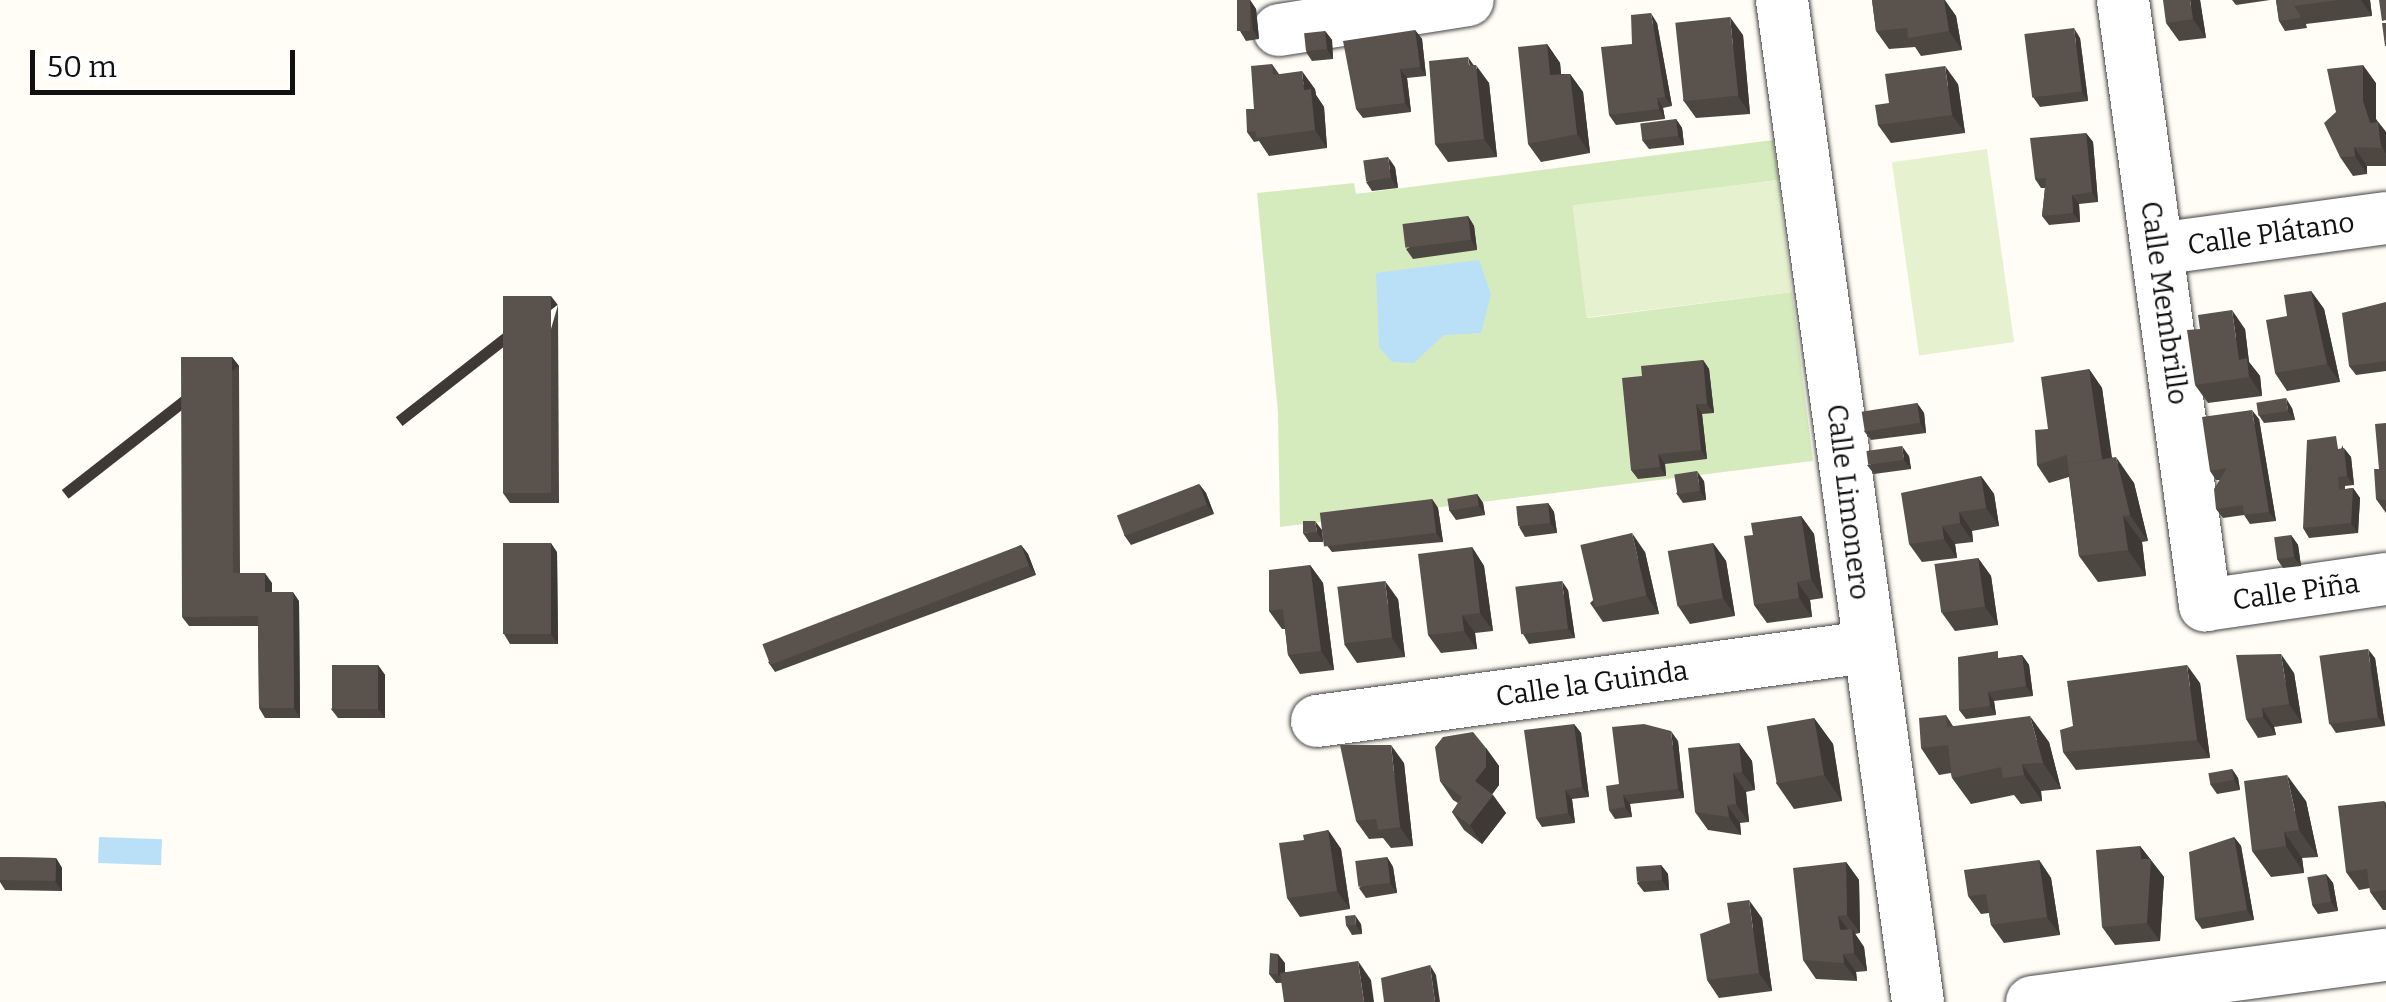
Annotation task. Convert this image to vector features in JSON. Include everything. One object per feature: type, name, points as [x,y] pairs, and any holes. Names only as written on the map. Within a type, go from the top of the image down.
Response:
[{"type":"street","points":[[1279,30],[1468,0]]},
{"type":"street","name":"Calle Limonero","points":[[1782,0],[1866,647],[1918,1002]]},
{"type":"street","name":"Calle Membrillo","points":[[2123,0],[2205,605]]},
{"type":"street","name":"Calle Plátano","points":[[2157,249],[2386,218]]},
{"type":"street","name":"Calle Piña","points":[[2205,605],[2386,579]]},
{"type":"street","name":"Calle la Guinda","points":[[1317,721],[1866,647]]},
{"type":"street","points":[[2032,1002],[2386,955]]},
{"type":"green space","points":[[1773,140],[1778,180],[1573,207],[1588,318],[1792,292],[1813,461],[1280,527],[1278,413],[1257,193],[1354,183],[1356,194]]},
{"type":"green space","points":[[1987,149],[2014,342],[1919,355],[1892,162]]},
{"type":"green space","points":[[1778,180],[1792,292],[1586,317],[1573,205]]},
{"type":"water","points":[[1479,260],[1491,294],[1481,333],[1444,335],[1414,363],[1392,362],[1379,347],[1376,273]]},
{"type":"water","points":[[99,837],[162,839],[161,865],[98,863]]},
{"type":"building","points":[[1237,0],[1250,0],[1250,31],[1237,31]]},
{"type":"building","points":[[1872,0],[1944,0],[1949,31],[1908,38],[1907,28],[1876,31]]},
{"type":"building","points":[[2163,0],[2190,0],[2193,19],[2166,23]]},
{"type":"building","points":[[2276,0],[2293,0],[2300,18],[2279,21]]},
{"type":"building","points":[[2293,0],[2338,0],[2294,6]]},
{"type":"building","points":[[2379,0],[2386,0],[2386,20],[2382,21]]},
{"type":"building","points":[[1651,13],[1665,97],[1657,98],[1659,109],[1609,115],[1601,47],[1632,44],[1631,15]]},
{"type":"building","points":[[1730,17],[1738,96],[1684,101],[1675,23]]},
{"type":"building","points":[[2074,28],[2082,92],[2032,98],[2024,34]]},
{"type":"building","points":[[1415,30],[1420,67],[1400,69],[1405,103],[1356,109],[1343,41]]},
{"type":"building","points":[[1325,31],[1327,49],[1306,51],[1304,33]]},
{"type":"building","points":[[1547,44],[1550,75],[1570,74],[1577,134],[1528,144],[1518,47]]},
{"type":"building","points":[[1468,57],[1469,65],[1476,65],[1484,139],[1435,144],[1429,61]]},
{"type":"building","points":[[1272,64],[1273,75],[1302,71],[1304,90],[1311,89],[1315,130],[1256,138],[1251,66]]},
{"type":"building","points":[[2363,65],[2363,101],[2370,123],[2378,122],[2381,148],[2354,147],[2355,156],[2340,157],[2324,123],[2336,112],[2327,69]]},
{"type":"building","points":[[1945,66],[1952,115],[1878,125],[1875,105],[1889,103],[1885,74]]},
{"type":"building","points":[[1246,109],[1254,109],[1256,131],[1247,132]]},
{"type":"building","points":[[1676,119],[1678,136],[1642,140],[1640,123]]},
{"type":"building","points":[[2086,133],[2092,192],[2072,195],[2073,213],[2042,216],[2046,178],[2035,179],[2030,138]]},
{"type":"building","points":[[1388,157],[1391,178],[1366,181],[1363,160]]},
{"type":"building","points":[[1468,216],[1471,240],[1405,248],[1402,224]]},
{"type":"building","points":[[2311,291],[2327,364],[2275,373],[2266,320],[2287,316],[2284,295]]},
{"type":"building","points":[[503,296],[551,296],[551,493],[503,493]]},
{"type":"building","points":[[2386,302],[2386,361],[2349,366],[2342,313]]},
{"type":"building","points":[[2232,310],[2239,360],[2247,358],[2249,377],[2195,385],[2187,330],[2200,329],[2198,315]]},
{"type":"building","points":[[181,357],[232,357],[233,573],[265,573],[265,592],[293,592],[294,708],[259,708],[258,616],[182,617]]},
{"type":"building","points":[[1703,360],[1707,404],[1696,404],[1701,450],[1658,454],[1660,467],[1631,470],[1622,378],[1642,376],[1641,366]]},
{"type":"building","points":[[2089,369],[2102,459],[2068,465],[2067,455],[2037,465],[2035,430],[2048,429],[2041,377]]},
{"type":"building","points":[[2286,398],[2288,411],[2258,416],[2256,403]]},
{"type":"building","points":[[1917,403],[1920,423],[1865,432],[1862,412]]},
{"type":"building","points":[[2252,410],[2269,512],[2244,515],[2243,505],[2216,509],[2214,489],[2227,468],[2210,471],[2202,417]]},
{"type":"building","points":[[2386,423],[2386,500],[2376,499],[2374,469],[2379,469],[2375,424]]},
{"type":"building","points":[[2336,436],[2338,449],[2344,448],[2347,476],[2338,477],[2339,490],[2353,488],[2351,523],[2303,528],[2307,440]]},
{"type":"building","points":[[1902,446],[1904,460],[1868,465],[1866,451]]},
{"type":"building","points":[[2116,457],[2130,515],[2123,516],[2128,550],[2079,556],[2068,465]]},
{"type":"building","points":[[1697,471],[1700,491],[1677,494],[1674,475]]},
{"type":"building","points":[[1981,476],[1986,508],[1959,512],[1960,523],[1942,526],[1944,539],[1909,544],[1901,493]]},
{"type":"building","points":[[1199,484],[1207,505],[1125,536],[1117,516]]},
{"type":"building","points":[[1477,494],[1479,506],[1449,511],[1447,499]]},
{"type":"building","points":[[1432,499],[1436,533],[1324,547],[1320,513]]},
{"type":"building","points":[[1548,503],[1550,523],[1518,526],[1516,506]]},
{"type":"building","points":[[1801,516],[1811,579],[1797,582],[1799,598],[1754,605],[1744,536],[1753,535],[1751,523]]},
{"type":"building","points":[[1303,521],[1315,521],[1317,532],[1303,533]]},
{"type":"building","points":[[1632,533],[1646,595],[1595,607],[1580,545]]},
{"type":"building","points":[[2291,535],[2294,557],[2277,559],[2274,537]]},
{"type":"building","points":[[503,543],[551,543],[551,634],[503,634]]},
{"type":"building","points":[[1713,543],[1723,598],[1677,606],[1668,551]]},
{"type":"building","points":[[1021,545],[1029,566],[770,665],[762,644]]},
{"type":"building","points":[[1472,547],[1480,613],[1462,615],[1464,631],[1428,635],[1418,554]]},
{"type":"building","points":[[1978,558],[1985,607],[1941,613],[1934,564]]},
{"type":"building","points":[[1310,565],[1321,651],[1288,655],[1283,609],[1269,611],[1269,570]]},
{"type":"building","points":[[1385,581],[1392,638],[1344,643],[1337,587]]},
{"type":"building","points":[[1562,581],[1568,629],[1521,634],[1515,587]]},
{"type":"building","points":[[2368,649],[2378,717],[2329,724],[2319,656]]},
{"type":"building","points":[[1998,651],[1998,658],[2022,655],[2026,686],[1988,692],[1990,706],[1959,710],[1958,657]]},
{"type":"building","points":[[2281,654],[2289,704],[2262,708],[2263,717],[2246,719],[2236,655]]},
{"type":"building","points":[[332,665],[378,665],[378,709],[332,709]]},
{"type":"building","points":[[2187,665],[2197,740],[2063,752],[2060,730],[2073,726],[2067,681]]},
{"type":"building","points":[[1946,715],[1947,727],[2030,716],[2043,763],[2022,764],[2024,775],[2003,778],[2001,767],[1952,778],[1948,745],[1921,748],[1919,718]]},
{"type":"building","points":[[1814,718],[1824,775],[1777,783],[1767,726]]},
{"type":"building","points":[[1574,724],[1582,787],[1565,790],[1568,813],[1536,818],[1524,730]]},
{"type":"building","points":[[1644,724],[1671,731],[1678,789],[1623,795],[1625,807],[1609,810],[1606,786],[1619,784],[1612,727]]},
{"type":"building","points":[[1473,732],[1486,748],[1486,767],[1475,781],[1493,795],[1470,825],[1452,812],[1462,797],[1440,781],[1435,747],[1443,737]]},
{"type":"building","points":[[1739,743],[1742,772],[1733,773],[1736,804],[1727,805],[1729,817],[1695,812],[1688,748]]},
{"type":"building","points":[[1340,745],[1391,745],[1400,827],[1378,830],[1376,819],[1356,821]]},
{"type":"building","points":[[2232,769],[2234,780],[2210,784],[2208,773]]},
{"type":"building","points":[[2287,775],[2299,830],[2284,832],[2286,846],[2252,851],[2244,781]]},
{"type":"building","points":[[2384,801],[2386,890],[2370,892],[2367,869],[2346,872],[2338,806]]},
{"type":"building","points":[[1328,830],[1337,891],[1287,898],[1279,843],[1304,840],[1303,835]]},
{"type":"building","points":[[2234,837],[2247,910],[2195,919],[2189,852]]},
{"type":"building","points":[[2140,846],[2141,859],[2151,859],[2147,923],[2102,927],[2096,850]]},
{"type":"building","points":[[0,857],[56,858],[56,881],[0,880]]},
{"type":"building","points":[[1387,857],[1390,883],[1358,887],[1355,861]]},
{"type":"building","points":[[2039,860],[2047,917],[1991,925],[1986,894],[1968,896],[1964,870]]},
{"type":"building","points":[[1846,862],[1847,915],[1838,916],[1840,930],[1852,929],[1854,953],[1843,954],[1844,963],[1803,960],[1793,868]]},
{"type":"building","points":[[1661,865],[1662,880],[1637,882],[1636,867]]},
{"type":"building","points":[[2326,874],[2331,902],[2312,905],[2307,877]]},
{"type":"building","points":[[1749,900],[1759,973],[1707,980],[1700,934],[1730,923],[1727,903]]},
{"type":"building","points":[[1355,915],[1356,925],[1346,926],[1345,916]]},
{"type":"building","points":[[1270,953],[1278,954],[1278,974],[1269,974]]},
{"type":"building","points":[[1358,961],[1364,1002],[1284,1002],[1280,973]]},
{"type":"building","points":[[1430,965],[1435,1002],[1384,1002],[1381,978]]}]
